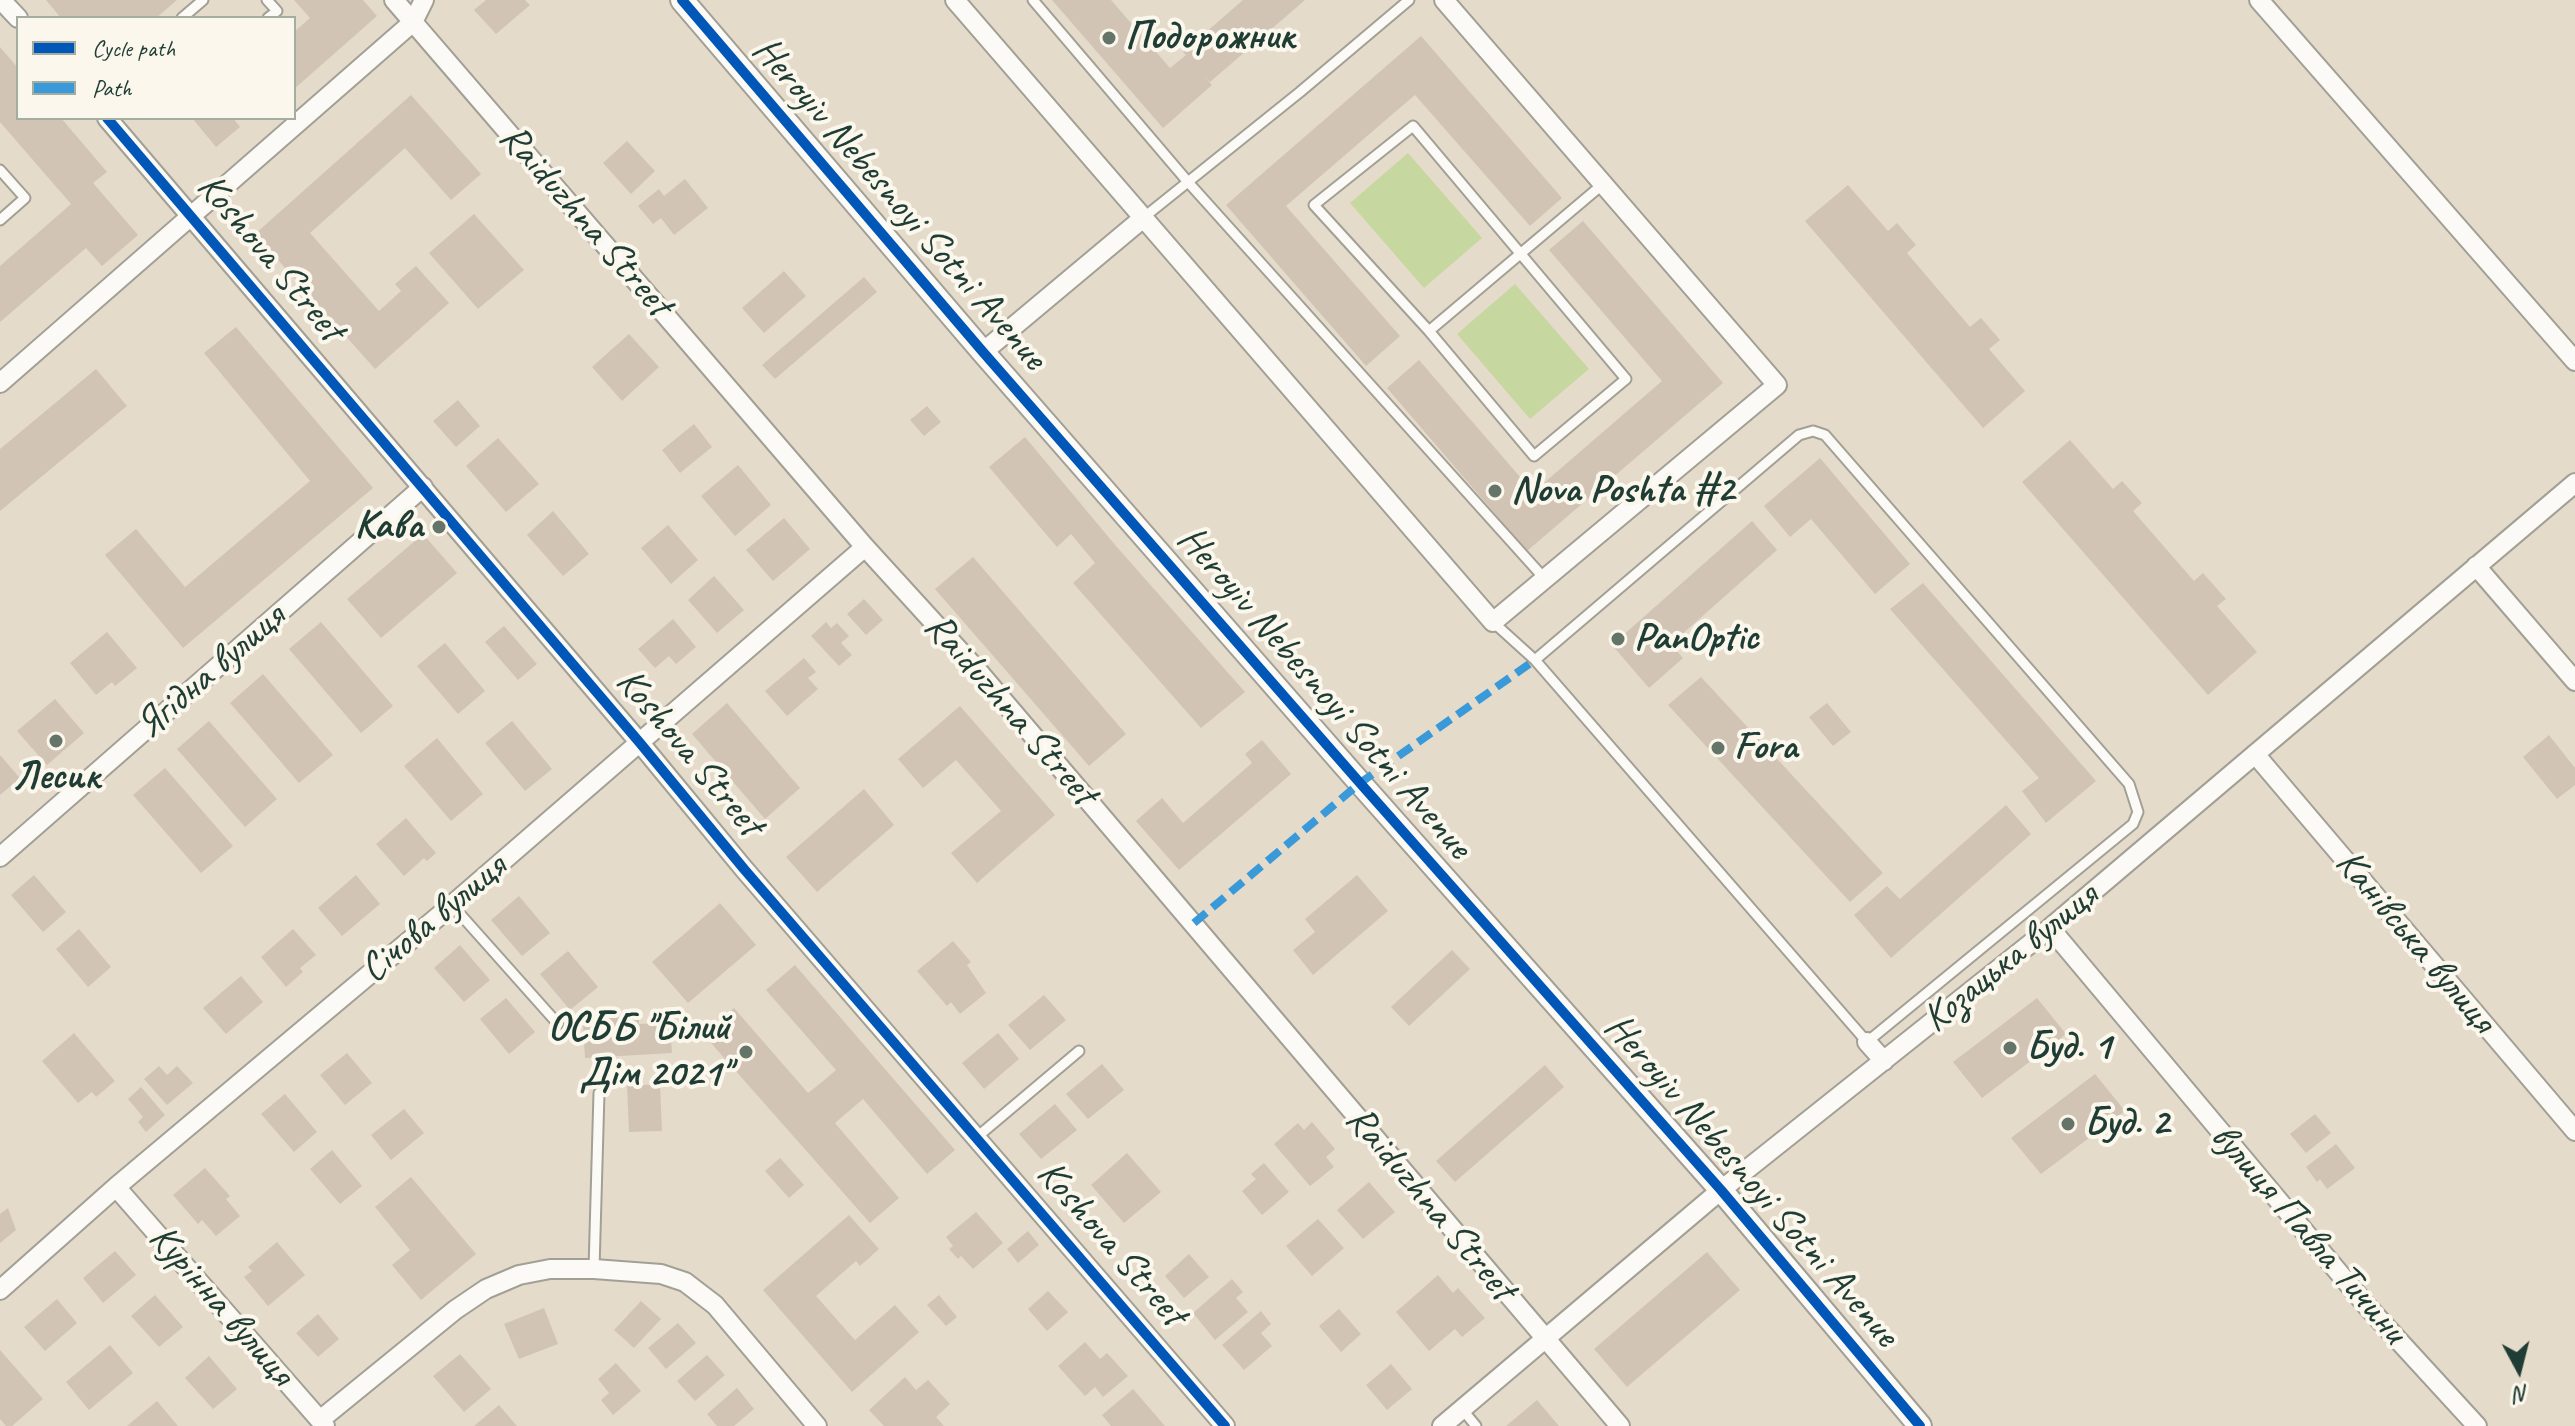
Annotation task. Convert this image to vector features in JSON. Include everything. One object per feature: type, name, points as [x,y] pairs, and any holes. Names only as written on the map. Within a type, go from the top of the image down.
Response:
[{"type":"street","points":[[1,0],[16,16]]},
{"type":"street","name":"Raiduzhna Street","points":[[394,0],[865,547],[988,683],[1620,1426]]},
{"type":"street","points":[[0,383],[193,217],[295,121],[413,22],[424,0]]},
{"type":"street","name":"Heroyiv Nebesnoyi Sotni Avenue","points":[[682,0],[983,352],[1721,1190],[1920,1426]]},
{"type":"street","points":[[955,0],[1493,622],[1777,385],[1444,0]]},
{"type":"street","points":[[2259,0],[2575,361]]},
{"type":"street","name":"Koshova Street","points":[[109,120],[744,869],[1225,1426]]},
{"type":"street","points":[[983,352],[1142,219]]},
{"type":"street","name":"Козацька вулиця","points":[[1442,1426],[1721,1190],[2050,928],[2575,483]]},
{"type":"street","name":"Ягідна вулиця","points":[[0,857],[423,487]]},
{"type":"street","name":"Січова вулиця","points":[[0,1290],[116,1187],[452,905],[865,547]]},
{"type":"street","points":[[2476,566],[2575,681]]},
{"type":"street","name":"Канівська вулиця","points":[[2255,754],[2575,1131]]},
{"type":"street","name":"вулиця Павла Тичини","points":[[2050,928],[2366,1305],[2477,1426]]},
{"type":"street","points":[[1867,1042],[1884,1061]]},
{"type":"street","name":"Курінна вулиця","points":[[116,1187],[323,1423]]},
{"type":"street","points":[[323,1423],[455,1310],[486,1289],[519,1275],[550,1269],[594,1269],[661,1274],[685,1282],[715,1305],[817,1426]]},
{"type":"lane","points":[[184,16],[203,0]]},
{"type":"lane","points":[[267,0],[277,11],[271,16]]},
{"type":"lane","points":[[1033,0],[1188,182],[1544,578]]},
{"type":"lane","points":[[1142,219],[1409,0]]},
{"type":"lane","points":[[1413,126],[1626,379],[1534,456],[1429,331],[1314,205],[1413,126]]},
{"type":"lane","points":[[0,170],[25,198],[0,220]]},
{"type":"lane","points":[[1429,331],[1603,184]]},
{"type":"lane","points":[[1493,622],[1535,660],[1867,1042],[2133,824],[2138,812],[2129,784],[1825,435],[1813,431],[1799,435],[1535,660]]},
{"type":"lane","points":[[452,905],[558,1024]]},
{"type":"lane","points":[[977,1137],[1079,1051]]},
{"type":"lane","points":[[594,1269],[599,1093]]},
{"type":"lane","points":[[1462,1409],[1476,1426]]},
{"type":"green space","points":[[1408,153],[1482,238],[1424,288],[1350,203]]},
{"type":"green space","points":[[1515,284],[1589,369],[1530,419],[1457,334]]},
{"type":"building","points":[[46,0],[177,0],[158,16],[59,16]]},
{"type":"building","points":[[294,0],[363,0],[377,16],[296,87],[296,30],[310,18]]},
{"type":"building","points":[[486,0],[525,0],[530,5],[496,34],[474,10]]},
{"type":"building","points":[[1052,0],[1111,0],[1170,68],[1186,55],[1183,52],[1243,0],[1305,0],[1210,82],[1203,75],[1212,85],[1163,128]]},
{"type":"building","points":[[1421,36],[1562,198],[1530,226],[1415,95],[1395,112],[1286,206],[1400,336],[1366,366],[1226,205]]},
{"type":"building","points":[[0,47],[16,66],[16,120],[63,120],[107,172],[93,183],[138,235],[102,266],[86,248],[0,322],[0,266],[71,204],[0,122]]},
{"type":"building","points":[[411,95],[481,174],[451,200],[405,148],[310,233],[379,311],[401,291],[395,284],[416,266],[449,303],[375,369],[255,234]]},
{"type":"building","points":[[194,120],[235,120],[240,127],[216,147]]},
{"type":"building","points":[[627,141],[655,171],[631,194],[603,163]]},
{"type":"building","points":[[685,179],[708,208],[674,235],[661,218],[653,224],[638,206],[659,189],[664,196]]},
{"type":"building","points":[[1848,185],[1888,231],[1897,223],[1916,245],[1907,253],[1970,327],[1981,318],[2000,340],[1989,349],[2025,391],[1983,428],[1805,221]]},
{"type":"building","points":[[474,214],[524,270],[478,309],[429,253]]},
{"type":"building","points":[[1583,221],[1723,383],[1527,551],[1387,388],[1419,360],[1533,492],[1545,482],[1662,381],[1549,250]]},
{"type":"building","points":[[784,271],[806,296],[764,333],[742,308]]},
{"type":"building","points":[[864,277],[877,292],[775,379],[762,365]]},
{"type":"building","points":[[236,327],[373,488],[183,648],[105,555],[136,529],[185,587],[310,481],[204,353]]},
{"type":"building","points":[[629,334],[659,367],[622,401],[592,367]]},
{"type":"building","points":[[96,369],[127,406],[0,511],[0,449]]},
{"type":"building","points":[[458,400],[480,426],[456,447],[433,421]]},
{"type":"building","points":[[927,406],[941,422],[924,436],[910,420]]},
{"type":"building","points":[[694,424],[712,447],[680,473],[662,450]]},
{"type":"building","points":[[1025,437],[1245,692],[1201,728],[1073,583],[1095,563],[1071,534],[1057,547],[989,467]]},
{"type":"building","points":[[498,438],[539,484],[506,512],[466,466]]},
{"type":"building","points":[[2070,440],[2113,489],[2122,481],[2142,503],[2133,511],[2194,581],[2203,573],[2226,599],[2217,606],[2257,652],[2208,695],[2022,482]]},
{"type":"building","points":[[1820,458],[1910,564],[1875,594],[1811,519],[1790,537],[1764,506]]},
{"type":"building","points":[[738,465],[771,505],[735,536],[701,496]]},
{"type":"building","points":[[553,511],[589,554],[563,576],[527,535]]},
{"type":"building","points":[[784,518],[810,549],[773,581],[746,550]]},
{"type":"building","points":[[1752,521],[1777,550],[1671,644],[1683,658],[1649,688],[1612,645]]},
{"type":"building","points":[[668,525],[698,560],[671,584],[641,548]]},
{"type":"building","points":[[423,534],[457,573],[381,638],[347,599]]},
{"type":"building","points":[[973,557],[1126,734],[1089,766],[935,589]]},
{"type":"building","points":[[714,576],[744,610],[717,633],[688,600]]},
{"type":"building","points":[[1923,583],[2096,781],[2046,823],[2022,791],[2039,778],[1890,609]]},
{"type":"building","points":[[864,599],[883,620],[866,635],[847,614]]},
{"type":"building","points":[[673,619],[696,647],[676,664],[669,656],[655,668],[638,649]]},
{"type":"building","points":[[321,622],[393,706],[361,733],[289,649]]},
{"type":"building","points":[[826,622],[831,628],[837,623],[849,636],[841,643],[852,655],[839,666],[811,636]]},
{"type":"building","points":[[504,626],[537,664],[518,680],[485,642]]},
{"type":"building","points":[[107,632],[137,668],[115,686],[112,682],[96,695],[70,663]]},
{"type":"building","points":[[445,643],[485,691],[458,714],[417,666]]},
{"type":"building","points":[[804,658],[816,672],[808,678],[818,689],[787,716],[765,691]]},
{"type":"building","points":[[263,674],[333,755],[299,783],[230,703]]},
{"type":"building","points":[[1701,677],[1883,873],[1850,902],[1668,705]]},
{"type":"building","points":[[55,699],[84,733],[47,765],[17,731]]},
{"type":"building","points":[[727,703],[800,788],[765,819],[692,734]]},
{"type":"building","points":[[1827,703],[1851,732],[1833,746],[1809,717]]},
{"type":"building","points":[[960,706],[1055,815],[977,883],[951,853],[1001,811],[956,760],[923,788],[898,759]]},
{"type":"building","points":[[209,721],[277,799],[245,827],[177,749]]},
{"type":"building","points":[[512,721],[552,769],[525,791],[485,743]]},
{"type":"building","points":[[2549,735],[2575,768],[2575,785],[2557,799],[2523,757]]},
{"type":"building","points":[[437,738],[483,794],[451,821],[404,766]]},
{"type":"building","points":[[1262,740],[1291,774],[1179,870],[1136,821],[1162,798],[1183,823],[1252,763],[1245,754]]},
{"type":"building","points":[[0,755],[20,778],[0,795]]},
{"type":"building","points":[[165,768],[233,846],[201,873],[133,795]]},
{"type":"building","points":[[864,789],[894,825],[817,892],[786,857]]},
{"type":"building","points":[[2006,805],[2031,834],[1891,958],[1854,915],[1887,886],[1900,899]]},
{"type":"building","points":[[406,818],[436,853],[427,861],[424,858],[404,876],[376,844]]},
{"type":"building","points":[[34,875],[66,912],[43,932],[11,895]]},
{"type":"building","points":[[356,875],[380,904],[342,936],[318,908]]},
{"type":"building","points":[[1357,875],[1388,911],[1313,975],[1293,950],[1315,932],[1305,919]]},
{"type":"building","points":[[519,896],[550,933],[522,956],[491,920]]},
{"type":"building","points":[[720,903],[756,945],[688,1003],[652,962]]},
{"type":"building","points":[[79,929],[111,967],[88,987],[56,949]]},
{"type":"building","points":[[293,929],[316,955],[300,968],[303,972],[286,987],[261,957]]},
{"type":"building","points":[[953,941],[971,962],[967,965],[986,993],[960,1014],[951,1002],[947,1006],[917,971]]},
{"type":"building","points":[[460,945],[490,980],[464,1002],[434,968]]},
{"type":"building","points":[[1452,950],[1470,969],[1409,1026],[1391,1007]]},
{"type":"building","points":[[568,951],[598,987],[570,1010],[540,974]]},
{"type":"building","name":"ОСББ \"Білий Дім 2021\"","points":[[795,965],[955,1150],[927,1174],[863,1099],[835,1123],[899,1198],[870,1223],[704,1035],[734,1008],[808,1093],[836,1070],[766,990]]},
{"type":"building","points":[[241,976],[263,1002],[226,1034],[203,1008]]},
{"type":"building","points":[[1044,995],[1066,1020],[1030,1050],[1008,1025]]},
{"type":"building","points":[[506,998],[535,1032],[509,1054],[480,1019]]},
{"type":"building","name":"Буд. 1","points":[[2037,998],[2066,1034],[1982,1098],[1953,1062]]},
{"type":"building","points":[[639,1013],[639,1024],[670,1022],[672,1053],[585,1058],[583,1025],[601,1024],[600,1015]]},
{"type":"building","points":[[74,1033],[115,1081],[96,1097],[92,1092],[78,1103],[42,1061]]},
{"type":"building","points":[[998,1033],[1019,1059],[984,1089],[962,1063]]},
{"type":"building","points":[[347,1053],[372,1083],[345,1105],[320,1075]]},
{"type":"building","points":[[1102,1064],[1124,1090],[1088,1119],[1066,1094]]},
{"type":"building","points":[[1545,1065],[1564,1087],[1455,1182],[1436,1161]]},
{"type":"building","points":[[159,1066],[167,1075],[177,1066],[193,1083],[167,1105],[144,1079]]},
{"type":"building","name":"Буд. 2","points":[[2095,1074],[2125,1111],[2041,1174],[2011,1138]]},
{"type":"building","points":[[660,1084],[662,1131],[629,1132],[627,1086]]},
{"type":"building","points":[[141,1087],[165,1115],[146,1132],[138,1122],[143,1117],[128,1099]]},
{"type":"building","points":[[285,1094],[317,1132],[294,1152],[261,1114]]},
{"type":"building","points":[[1055,1104],[1077,1130],[1041,1159],[1019,1134]]},
{"type":"building","points":[[404,1109],[424,1133],[391,1160],[371,1135]]},
{"type":"building","points":[[2315,1114],[2331,1133],[2306,1153],[2290,1134]]},
{"type":"building","points":[[1312,1122],[1335,1149],[1326,1157],[1334,1167],[1310,1186],[1274,1144],[1298,1123],[1304,1130]]},
{"type":"building","points":[[2336,1144],[2355,1168],[2327,1189],[2320,1179],[2317,1182],[2306,1167]]},
{"type":"building","points":[[332,1150],[362,1186],[340,1204],[310,1169]]},
{"type":"building","points":[[1127,1153],[1161,1192],[1124,1223],[1091,1185]]},
{"type":"building","points":[[780,1158],[804,1185],[789,1198],[765,1171]]},
{"type":"building","points":[[1264,1163],[1289,1192],[1262,1215],[1242,1191],[1256,1179],[1251,1174]]},
{"type":"building","points":[[205,1168],[230,1196],[226,1199],[240,1216],[216,1236],[202,1220],[198,1224],[173,1195]]},
{"type":"building","points":[[411,1177],[476,1254],[421,1300],[392,1265],[410,1250],[375,1207]]},
{"type":"building","points":[[1369,1182],[1395,1212],[1363,1239],[1337,1210]]},
{"type":"building","points":[[8,1208],[16,1230],[0,1243],[0,1214]]},
{"type":"building","points":[[976,1212],[1003,1243],[973,1269],[949,1249],[953,1246],[946,1237]]},
{"type":"building","points":[[849,1215],[879,1249],[860,1266],[856,1261],[816,1296],[855,1340],[895,1305],[919,1332],[852,1392],[763,1290]]},
{"type":"building","points":[[1318,1219],[1344,1248],[1312,1276],[1286,1246]]},
{"type":"building","points":[[1028,1231],[1039,1245],[1018,1263],[1007,1249]]},
{"type":"building","points":[[277,1242],[305,1275],[268,1306],[244,1277],[252,1271],[248,1267]]},
{"type":"building","points":[[115,1251],[136,1275],[103,1303],[83,1278]]},
{"type":"building","points":[[1707,1252],[1740,1290],[1627,1387],[1594,1349]]},
{"type":"building","points":[[1189,1254],[1209,1277],[1184,1298],[1165,1276]]},
{"type":"building","points":[[1438,1275],[1453,1293],[1458,1288],[1485,1318],[1462,1337],[1455,1329],[1429,1351],[1396,1312]]},
{"type":"building","points":[[1232,1279],[1243,1292],[1236,1298],[1248,1312],[1215,1340],[1193,1313]]},
{"type":"building","points":[[1048,1291],[1068,1312],[1047,1331],[1028,1309]]},
{"type":"building","points":[[155,1295],[183,1327],[159,1347],[131,1316]]},
{"type":"building","points":[[939,1295],[957,1317],[946,1326],[927,1305]]},
{"type":"building","points":[[57,1299],[77,1323],[45,1351],[24,1327]]},
{"type":"building","points":[[641,1301],[661,1319],[634,1348],[614,1330]]},
{"type":"building","points":[[544,1308],[558,1344],[519,1359],[504,1324]]},
{"type":"building","points":[[1339,1309],[1361,1334],[1341,1352],[1319,1326]]},
{"type":"building","points":[[1261,1311],[1271,1324],[1261,1333],[1272,1346],[1244,1370],[1222,1345]]},
{"type":"building","points":[[318,1314],[339,1339],[318,1357],[296,1333]]},
{"type":"building","points":[[678,1323],[696,1343],[666,1369],[648,1348]]},
{"type":"building","points":[[1085,1342],[1100,1359],[1107,1353],[1128,1376],[1103,1397],[1095,1387],[1085,1396],[1058,1366]]},
{"type":"building","points":[[110,1345],[133,1373],[89,1410],[66,1382]]},
{"type":"building","points":[[0,1350],[43,1399],[12,1426],[6,1426],[0,1419]]},
{"type":"building","points":[[460,1354],[491,1389],[464,1412],[433,1376]]},
{"type":"building","points":[[707,1355],[725,1375],[695,1401],[677,1381]]},
{"type":"building","points":[[209,1356],[237,1389],[213,1409],[185,1378]]},
{"type":"building","points":[[616,1363],[641,1391],[613,1415],[601,1400],[609,1393],[598,1379]]},
{"type":"building","points":[[1391,1364],[1412,1389],[1387,1410],[1366,1385]]},
{"type":"building","points":[[905,1377],[916,1390],[928,1380],[950,1404],[936,1417],[944,1426],[884,1426],[869,1410]]},
{"type":"building","points":[[737,1388],[754,1409],[734,1426],[717,1426],[707,1414]]},
{"type":"building","points":[[1133,1389],[1165,1426],[1111,1426],[1102,1415]]},
{"type":"building","points":[[1537,1400],[1559,1426],[1506,1426]]},
{"type":"building","points":[[157,1401],[178,1426],[127,1426]]},
{"type":"building","points":[[499,1405],[517,1426],[474,1426]]},
{"type":"marked path","points":[[1194,923],[1360,783],[1535,660]]},
{"type":"cycle path","points":[[682,0],[983,352],[1721,1190],[1920,1426]]},
{"type":"cycle path","points":[[109,120],[744,869],[1225,1426]]},
{"type":"place","name":"Подорожник","points":[[1109,38]]},
{"type":"place","name":"Nova Poshta #2","points":[[1495,491]]},
{"type":"place","name":"Кава","points":[[439,527]]},
{"type":"place","name":"PanOptic","points":[[1618,639]]},
{"type":"place","name":"Лесик","points":[[56,741]]},
{"type":"place","name":"Fora","points":[[1718,748]]},
{"type":"place","name":"Буд. 1","points":[[2010,1048]]},
{"type":"place","name":"ОСББ \"Білий Дім 2021\"","points":[[746,1052]]},
{"type":"place","name":"Буд. 2","points":[[2068,1124]]}]
